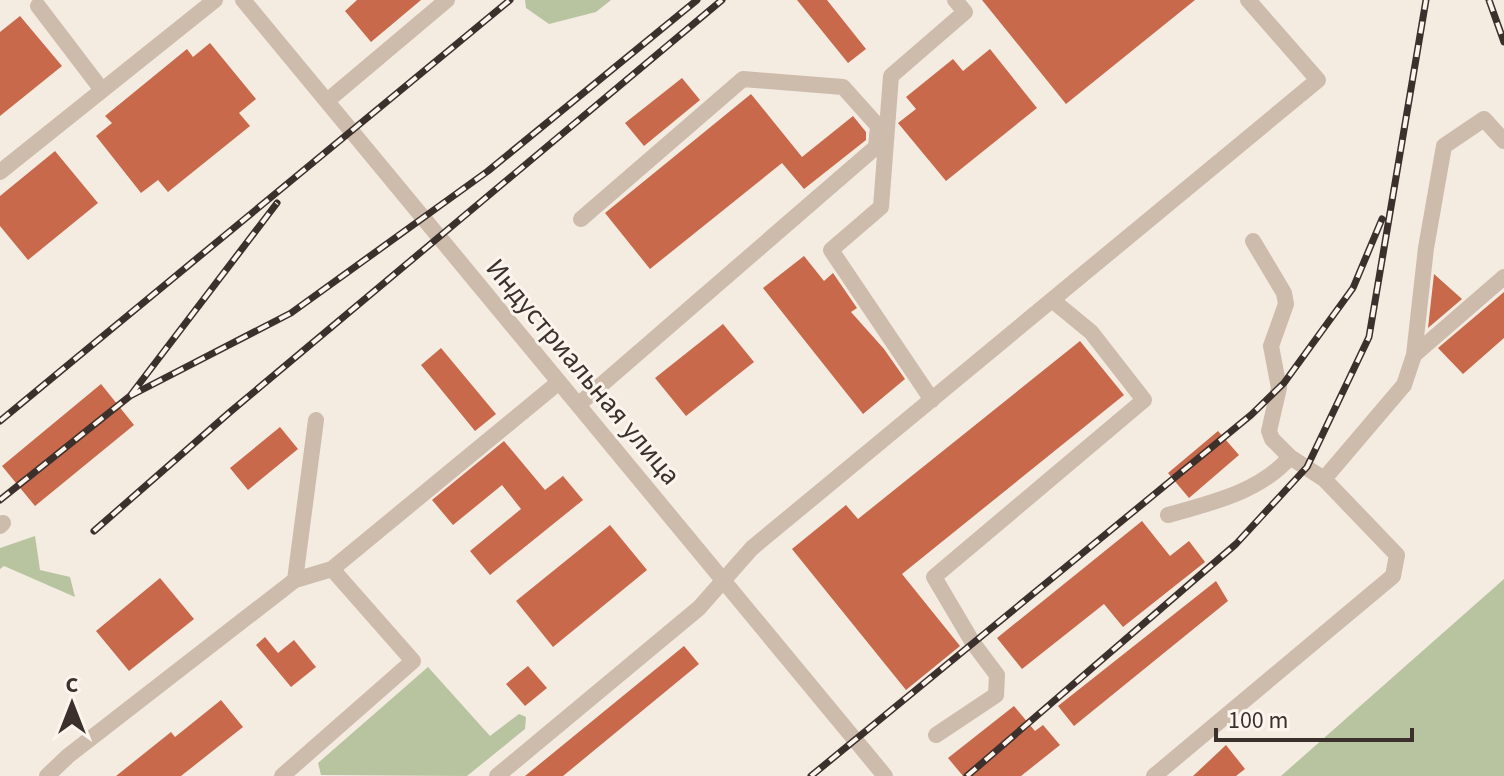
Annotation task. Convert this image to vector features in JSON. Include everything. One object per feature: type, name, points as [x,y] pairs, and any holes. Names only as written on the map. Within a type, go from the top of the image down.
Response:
[{"type":"street","points":[[0,172],[215,0]]},
{"type":"street","name":"Индустриальная улица","points":[[243,0],[885,776]]},
{"type":"street","points":[[327,101],[447,0]]},
{"type":"street","points":[[932,400],[831,250],[881,207],[891,76],[965,12],[955,0]]},
{"type":"street","points":[[497,776],[699,608],[752,548],[1318,80],[1248,0]]},
{"type":"street","points":[[38,6],[102,90]]},
{"type":"street","points":[[578,405],[876,147],[878,126],[843,87],[743,79],[581,219]]},
{"type":"street","points":[[1324,479],[1404,385],[1414,355],[1426,248],[1444,146],[1484,119],[1504,141]]},
{"type":"street","points":[[1154,776],[1393,576],[1397,555],[1324,479],[1290,457],[1272,439],[1269,431],[1279,388],[1271,346],[1286,304],[1284,293],[1253,241]]},
{"type":"street","points":[[1414,355],[1504,277]]},
{"type":"street","points":[[936,735],[996,695],[997,675],[973,643],[934,577],[1144,400],[1091,332],[1052,300]]},
{"type":"street","points":[[47,776],[68,756],[295,580],[332,569],[559,382]]},
{"type":"street","points":[[295,580],[316,420]]},
{"type":"street","points":[[1168,515],[1220,500],[1269,477],[1290,457]]},
{"type":"street","points":[[282,776],[413,661],[332,569]]},
{"type":"green space","points":[[525,0],[611,0],[596,12],[549,24],[526,8]]},
{"type":"green space","points":[[35,536],[40,570],[70,577],[75,597],[4,566],[0,569],[0,548]]},
{"type":"green space","points":[[1504,579],[1504,776],[1281,776]]},
{"type":"green space","points":[[428,667],[490,736],[519,714],[526,717],[525,729],[467,776],[321,775],[318,763]]},
{"type":"building","points":[[357,0],[421,0],[371,42],[345,11]]},
{"type":"building","points":[[797,0],[827,0],[866,49],[848,63]]},
{"type":"building","points":[[982,0],[1195,0],[1066,104]]},
{"type":"building","points":[[20,16],[62,66],[0,116],[0,32]]},
{"type":"building","points":[[210,43],[256,99],[239,113],[250,126],[168,192],[158,180],[141,193],[96,136],[112,123],[105,116],[187,49],[193,57]]},
{"type":"building","points":[[990,49],[1037,108],[946,181],[898,123],[916,109],[906,97],[953,59],[963,71]]},
{"type":"building","points":[[682,78],[700,100],[644,146],[625,123]]},
{"type":"building","points":[[751,94],[802,157],[853,116],[866,132],[866,140],[804,189],[782,163],[650,269],[605,213]]},
{"type":"building","points":[[55,151],[98,203],[28,260],[0,226],[0,196]]},
{"type":"building","points":[[804,256],[824,281],[833,273],[857,308],[851,312],[884,349],[905,379],[863,414],[763,288]]},
{"type":"building","points":[[1434,274],[1462,299],[1428,328]]},
{"type":"building","points":[[1504,292],[1504,338],[1463,374],[1438,348]]},
{"type":"building","points":[[723,324],[754,362],[686,416],[655,378]]},
{"type":"building","points":[[1080,341],[1124,395],[902,574],[960,646],[906,690],[792,549],[846,505],[858,519]]},
{"type":"building","points":[[441,348],[496,414],[475,431],[421,365]]},
{"type":"building","points":[[101,384],[134,425],[35,506],[2,466]]},
{"type":"building","points":[[280,427],[298,449],[248,490],[230,468]]},
{"type":"building","points":[[1218,431],[1239,455],[1189,498],[1168,473]]},
{"type":"building","points":[[504,441],[545,490],[563,476],[583,500],[490,575],[470,551],[521,509],[502,485],[453,525],[432,500]]},
{"type":"building","points":[[1142,521],[1170,556],[1189,541],[1205,562],[1123,627],[1104,604],[1022,669],[997,638]]},
{"type":"building","points":[[610,525],[647,570],[553,647],[516,601]]},
{"type":"building","points":[[160,578],[194,619],[129,671],[96,631]]},
{"type":"building","points":[[1216,581],[1228,601],[1074,726],[1058,706]]},
{"type":"building","points":[[265,637],[278,653],[294,640],[316,667],[291,687],[256,645]]},
{"type":"building","points":[[684,646],[699,664],[563,776],[525,776]]},
{"type":"building","points":[[528,666],[547,688],[525,706],[506,684]]},
{"type":"building","points":[[221,700],[243,727],[181,776],[116,776],[171,732],[175,737]]},
{"type":"building","points":[[1014,706],[1035,731],[1043,725],[1060,745],[1021,776],[963,776],[948,758]]},
{"type":"building","points":[[1226,745],[1245,769],[1236,776],[1193,776]]},
{"type":"railway","points":[[0,421],[510,0]]},
{"type":"railway","points":[[130,396],[291,313],[488,171],[697,0]]},
{"type":"railway","points":[[94,531],[230,412],[722,0]]},
{"type":"railway","points":[[967,776],[1236,544],[1307,467],[1369,337],[1426,0]]},
{"type":"railway","points":[[1489,0],[1504,42]]},
{"type":"railway","points":[[0,500],[130,396],[277,203]]},
{"type":"railway","points":[[811,776],[1251,415],[1284,383],[1353,288],[1382,219]]}]
